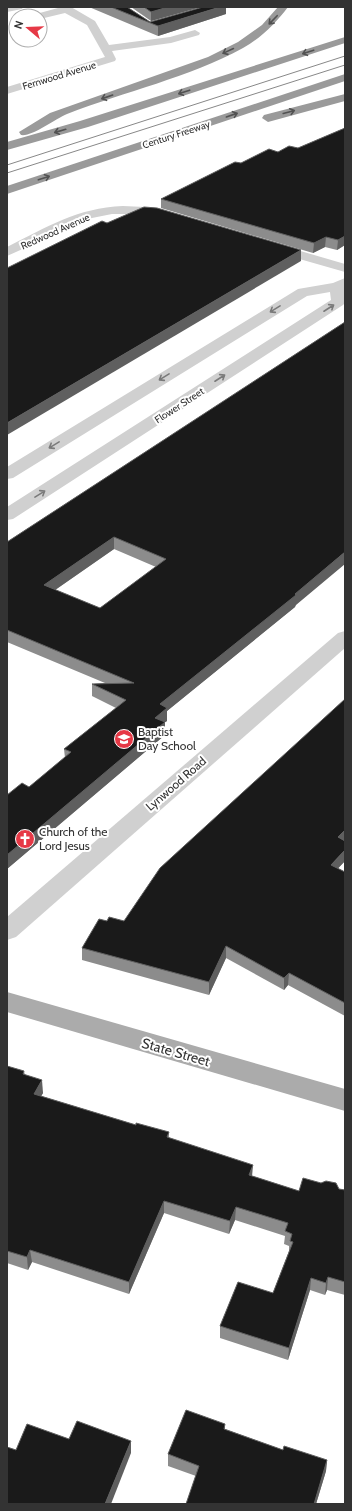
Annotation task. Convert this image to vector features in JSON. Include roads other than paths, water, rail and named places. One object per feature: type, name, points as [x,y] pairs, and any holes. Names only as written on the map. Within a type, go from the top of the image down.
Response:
[{"type":"highway","points":[[7,144],[54,116],[199,65],[240,46],[262,32],[278,16],[283,7]]},
{"type":"highway","points":[[7,144],[98,119],[345,40]]},
{"type":"highway","name":"Century Freeway","points":[[7,190],[345,77]]},
{"type":"highway","points":[[257,121],[345,97]]},
{"type":"highway","points":[[155,141],[235,126]]},
{"type":"main road","name":"State Street","points":[[7,1002],[345,1100]]},
{"type":"street","points":[[7,9],[18,7]]},
{"type":"street","points":[[48,13],[64,8],[91,23],[109,54]]},
{"type":"street","name":"Fernwood Avenue","points":[[7,91],[109,54],[195,33]]},
{"type":"street","name":"Redwood Avenue","points":[[7,252],[79,218],[101,211],[127,209],[151,211],[181,220]]},
{"type":"street","points":[[263,244],[345,268]]},
{"type":"street","name":"Flower Street","points":[[7,474],[303,292],[341,284],[338,302],[7,515]]},
{"type":"street","points":[[74,433],[112,448]]},
{"type":"street","name":"Lynwood Road","points":[[7,931],[345,637]]},
{"type":"tram line","points":[[7,165],[345,56]]},
{"type":"tram line","points":[[7,173],[345,65]]},
{"type":"place","name":"Baptist Day School","points":[[124,739]]},
{"type":"place","name":"Church of the Lord Jesus","points":[[25,839]]}]
